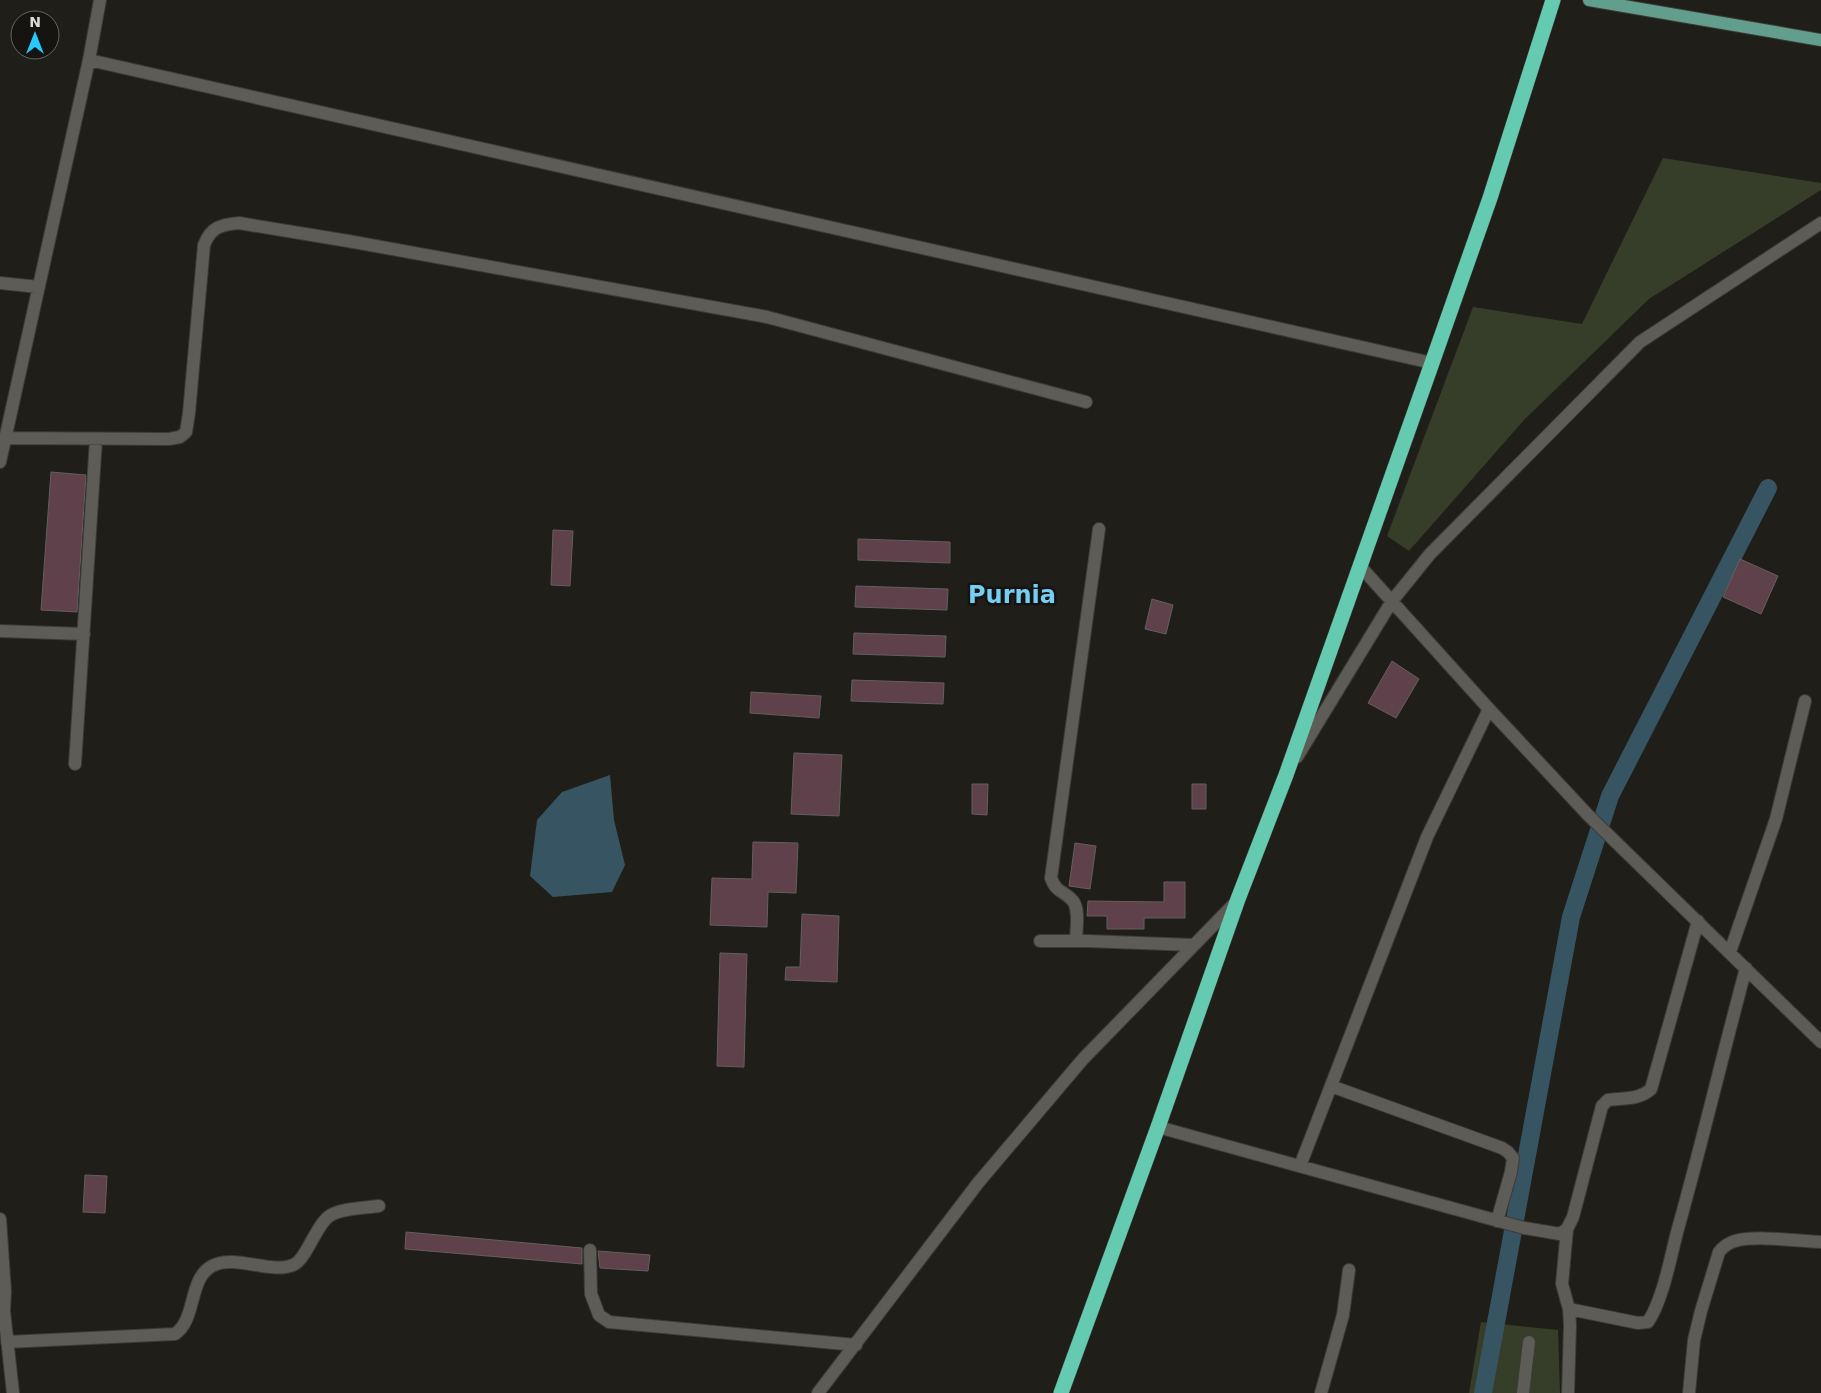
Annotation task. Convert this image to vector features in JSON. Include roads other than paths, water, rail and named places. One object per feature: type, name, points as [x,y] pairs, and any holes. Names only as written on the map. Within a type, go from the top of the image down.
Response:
[{"type":"highway","points":[[1061,1393],[1158,1127],[1238,899],[1286,774],[1432,363],[1490,198],[1553,0]]},
{"type":"main road","points":[[1589,0],[1821,40]]},
{"type":"street","points":[[0,462],[7,438],[89,60],[100,0]]},
{"type":"street","points":[[89,60],[1432,363]]},
{"type":"street","points":[[7,438],[169,439],[180,437],[186,432],[204,245],[208,235],[222,225],[239,223],[767,317],[1086,402]]},
{"type":"street","points":[[1286,774],[1392,601],[1430,554],[1640,342],[1821,223]]},
{"type":"street","points":[[0,283],[39,287]]},
{"type":"street","points":[[75,764],[96,438]]},
{"type":"street","points":[[1076,941],[1076,909],[1073,901],[1058,890],[1051,878],[1098,529]]},
{"type":"street","points":[[1360,566],[1588,815],[1821,1042]]},
{"type":"street","points":[[0,631],[84,634]]},
{"type":"street","points":[[1730,952],[1776,819],[1805,701]]},
{"type":"street","points":[[1300,1166],[1427,837],[1489,709]]},
{"type":"street","points":[[818,1393],[978,1184],[1083,1059],[1238,899]]},
{"type":"street","points":[[1568,1393],[1569,1309],[1562,1284],[1568,1229],[1573,1217],[1602,1106],[1608,1100],[1634,1098],[1645,1094],[1651,1089],[1698,921]]},
{"type":"street","points":[[1040,941],[1193,945]]},
{"type":"street","points":[[1569,1309],[1638,1324],[1648,1322],[1653,1314],[1689,1190],[1746,968]]},
{"type":"street","points":[[1331,1086],[1502,1148],[1508,1152],[1513,1158],[1502,1222]]},
{"type":"street","points":[[1158,1127],[1524,1228],[1560,1234],[1568,1229]]},
{"type":"street","points":[[7,1342],[175,1334],[182,1330],[186,1322],[200,1278],[212,1266],[226,1262],[281,1267],[295,1264],[304,1254],[320,1225],[329,1216],[340,1212],[379,1206]]},
{"type":"street","points":[[0,1219],[5,1291],[2,1311],[13,1393]]},
{"type":"street","points":[[1689,1393],[1694,1340],[1701,1310],[1719,1252],[1724,1246],[1735,1241],[1757,1239],[1821,1242]]},
{"type":"street","points":[[590,1250],[593,1302],[599,1315],[609,1322],[856,1345]]},
{"type":"street","points":[[1321,1393],[1343,1315],[1349,1270]]},
{"type":"street","points":[[1523,1393],[1529,1342]]},
{"type":"water","points":[[610,775],[614,820],[625,865],[612,892],[553,897],[530,876],[537,820],[562,792]]},
{"type":"waterway","points":[[1483,1393],[1571,917],[1610,796],[1768,488]]},
{"type":"district","name":"Purnia","points":[[1012,595]]}]
